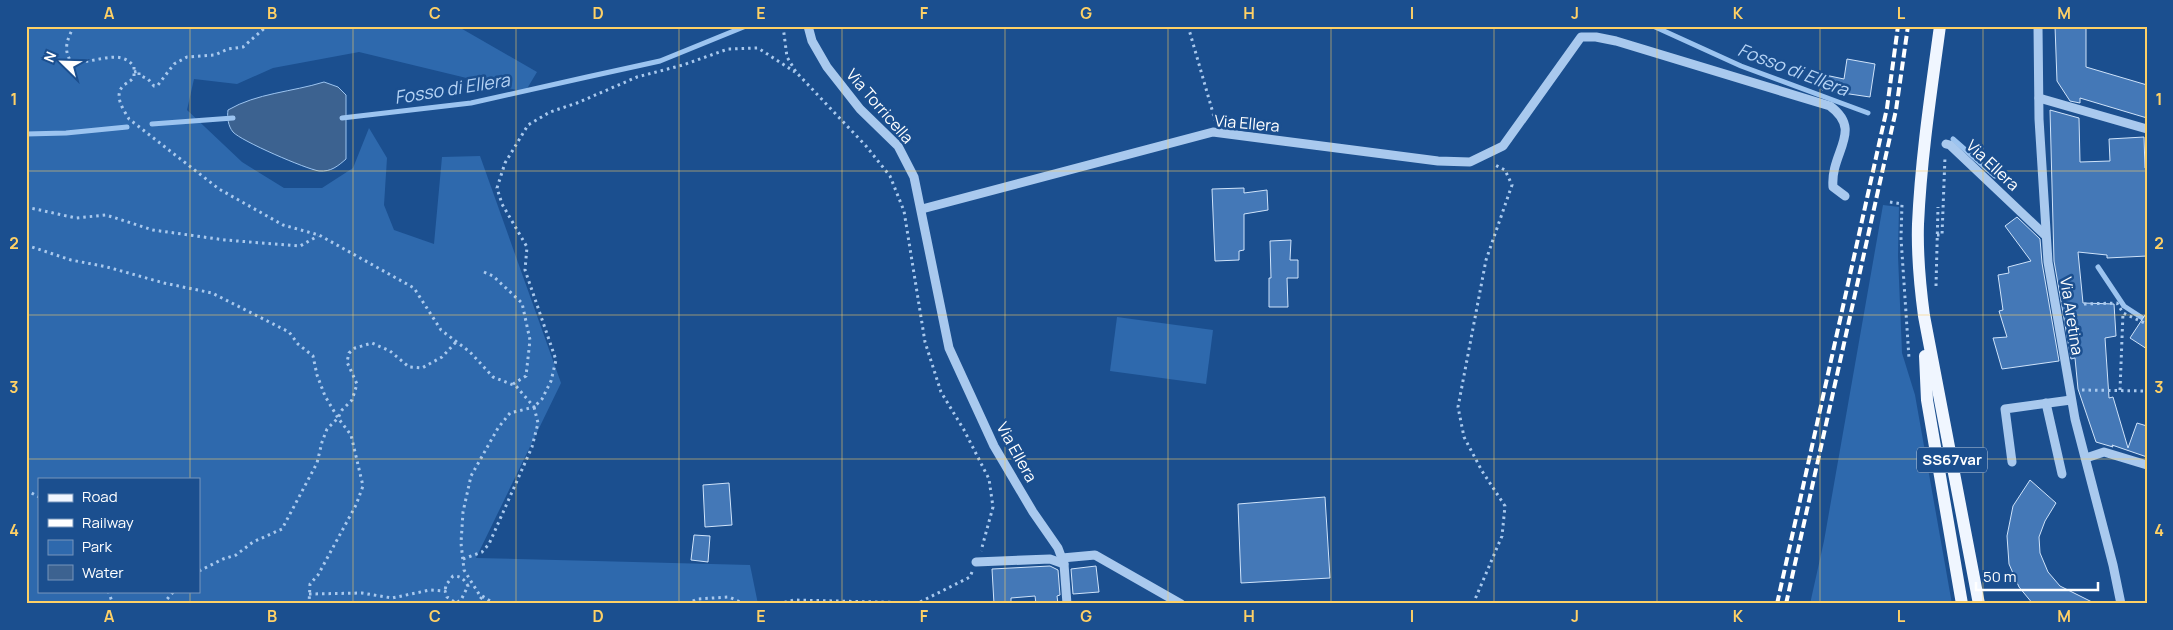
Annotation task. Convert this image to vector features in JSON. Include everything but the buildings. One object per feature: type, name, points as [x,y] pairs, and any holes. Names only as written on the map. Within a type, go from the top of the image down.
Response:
[{"type":"main road","name":"SS67var","points":[[1940,26],[1923,157],[1918,225],[1919,273],[1924,316],[1979,604]]},
{"type":"main road","name":"SS67var","points":[[1924,316],[1927,400],[1962,604]]},
{"type":"street","name":"Via Torricella","points":[[808,26],[812,41],[827,67],[860,109],[898,146],[914,176],[922,209]]},
{"type":"street","name":"Via Aretina","points":[[2038,26],[2045,234],[2071,400],[2113,564],[2121,604]]},
{"type":"street","name":"Via Ellera","points":[[1067,604],[1063,561],[1058,548],[1033,512],[994,446],[949,348],[922,209],[1213,132],[1438,161],[1470,162],[1503,146],[1581,37],[1596,37],[1625,43],[1830,106],[1842,114],[1847,130],[1832,177],[1833,187],[1845,196]]},
{"type":"street","points":[[2039,98],[2147,129]]},
{"type":"street","name":"Via Ellera","points":[[1946,144],[1950,145],[2045,234]]},
{"type":"street","points":[[2012,462],[2005,409],[2071,400]]},
{"type":"street","points":[[2046,403],[2062,474]]},
{"type":"street","points":[[2086,458],[2104,452],[2147,465]]},
{"type":"street","points":[[976,562],[1050,559],[1063,561],[1095,555],[1181,604]]},
{"type":"path","points":[[74,26],[66,46],[67,55],[70,60],[81,63],[98,58],[125,59],[131,62],[134,77],[121,89],[119,94],[120,105],[129,119],[219,188],[283,225],[319,235],[414,288],[441,330],[470,352],[493,377],[516,386],[534,407],[538,423],[532,447],[489,544],[482,552],[463,559]]},
{"type":"path","points":[[134,72],[139,70],[139,75],[148,79],[154,86],[158,85],[174,64],[187,57],[215,55],[228,49],[244,47],[267,26]]},
{"type":"path","points":[[778,604],[794,600],[918,603],[970,577],[983,546],[993,507],[989,479],[964,430],[941,392],[925,342],[904,211],[890,176],[866,146],[796,72],[787,57],[783,26]]},
{"type":"path","points":[[1188,26],[1219,132]]},
{"type":"path","points":[[495,604],[482,597],[464,570],[461,543],[463,512],[472,476],[498,428],[510,413],[534,407],[542,399],[551,381],[556,360],[524,270],[527,247],[502,204],[497,188],[505,163],[528,124],[550,112],[577,103],[636,77],[683,65],[728,49],[758,48],[796,72]]},
{"type":"path","name":"Via Ellera","points":[[1936,235],[1942,235],[1946,144]]},
{"type":"path","points":[[1473,604],[1502,536],[1505,506],[1482,471],[1464,437],[1458,407],[1486,260],[1512,185],[1505,170],[1479,158]]},
{"type":"path","points":[[1890,202],[1902,204]]},
{"type":"path","points":[[1936,292],[1938,207]]},
{"type":"path","points":[[26,208],[76,218],[106,215],[153,230],[225,240],[300,246],[319,235]]},
{"type":"path","points":[[26,245],[71,260],[212,293],[289,332],[298,344],[313,356],[317,375],[338,418],[351,435],[363,486],[356,505],[318,575],[310,584],[309,604]]},
{"type":"path","points":[[484,272],[493,276],[516,295],[522,303],[528,327],[529,358],[526,376],[512,385]]},
{"type":"path","points":[[1904,296],[1909,359]]},
{"type":"path","points":[[2084,304],[2117,303],[2123,313],[2120,390]]},
{"type":"path","points":[[2123,313],[2147,324]]},
{"type":"path","points":[[200,570],[223,559],[236,556],[252,542],[282,529],[317,463],[327,430],[352,400],[357,384],[347,362],[349,352],[355,348],[372,343],[390,351],[409,367],[422,368],[442,357],[456,342]]},
{"type":"path","points":[[2069,390],[2147,391]]},
{"type":"path","points":[[26,490],[38,497]]},
{"type":"path","points":[[453,576],[464,579],[468,586],[461,600],[456,602],[447,597],[446,585],[453,576]]},
{"type":"path","points":[[468,586],[473,586]]},
{"type":"path","points":[[309,594],[362,593],[392,598],[430,590],[445,591]]},
{"type":"path","points":[[108,592],[113,604]]},
{"type":"path","points":[[163,604],[173,592]]},
{"type":"path","points":[[476,604],[482,597]]},
{"type":"path","points":[[687,604],[697,599],[729,597],[745,604]]},
{"type":"green space","points":[[26,26],[457,26],[537,72],[525,92],[359,52],[273,68],[237,84],[194,79],[187,110],[242,162],[284,188],[322,188],[353,168],[369,128],[387,158],[384,205],[394,230],[434,244],[442,157],[480,156],[561,383],[476,558],[750,565],[758,604],[26,604]]},
{"type":"green space","points":[[1883,205],[1899,207],[1898,256],[1902,353],[1915,395],[1952,604],[1810,604],[1824,541]]},
{"type":"green space","points":[[1117,317],[1213,330],[1206,384],[1110,371]]},
{"type":"water","points":[[324,82],[338,87],[346,95],[346,159],[334,168],[327,171],[319,171],[301,165],[248,142],[233,132],[230,127],[228,110],[239,104],[263,96]]},
{"type":"waterway","name":"Fosso di Ellera","points":[[342,118],[471,103],[660,61],[746,26]]},
{"type":"waterway","name":"Fosso di Ellera","points":[[1653,26],[1741,66],[1868,113]]},
{"type":"waterway","name":"Fosso di Ellera","points":[[152,124],[233,118]]},
{"type":"waterway","name":"Fosso di Ellera","points":[[26,134],[66,133],[127,127]]},
{"type":"waterway","name":"Fosso di Ellera","points":[[1953,139],[1995,176]]},
{"type":"waterway","name":"Fosso di Ellera","points":[[2098,267],[2124,306],[2147,321]]},
{"type":"railway","points":[[1777,604],[1887,108],[1898,26]]},
{"type":"railway","points":[[1786,604],[1896,110],[1908,26]]}]
